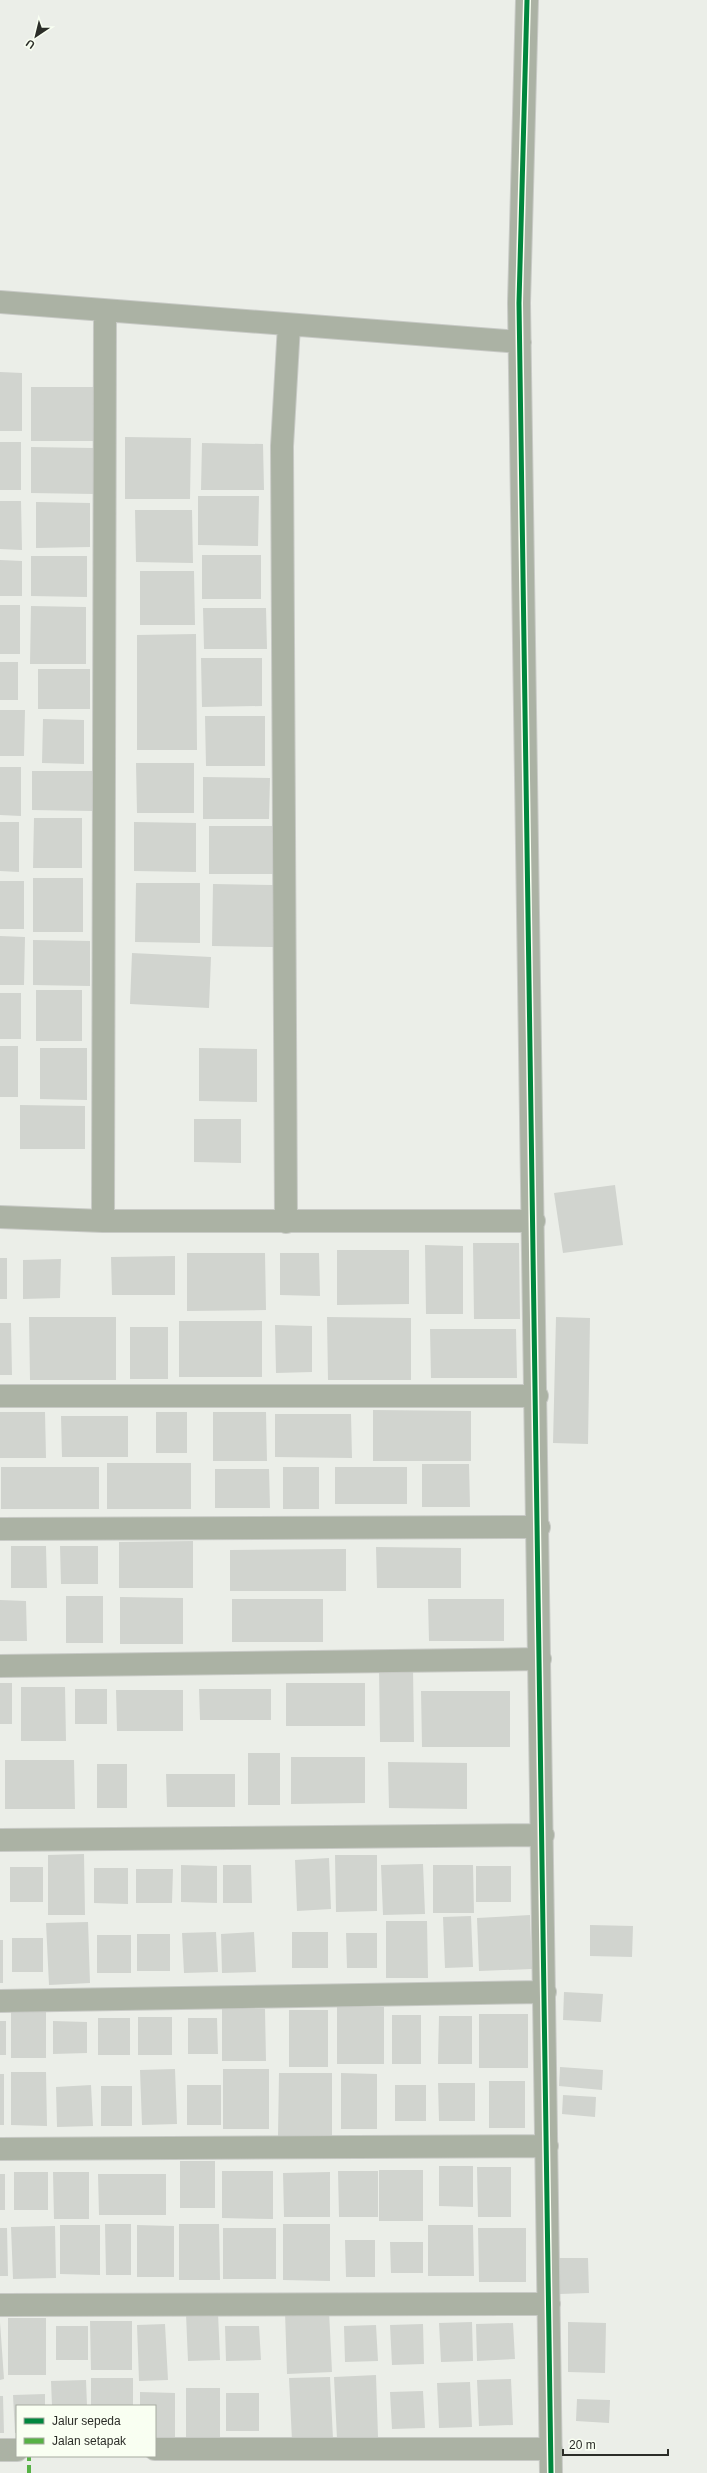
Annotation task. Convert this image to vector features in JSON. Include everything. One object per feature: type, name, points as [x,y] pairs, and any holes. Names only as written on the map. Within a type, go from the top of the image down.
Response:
[{"type":"street","points":[[526,0],[519,303],[539,1527],[551,2473]]},
{"type":"street","points":[[0,302],[520,342]]},
{"type":"street","points":[[103,1221],[105,311]]},
{"type":"street","points":[[286,1222],[282,446],[289,325]]},
{"type":"street","points":[[0,1218],[103,1221],[534,1221]]},
{"type":"street","points":[[0,1396],[537,1396]]},
{"type":"street","points":[[0,1529],[539,1527]]},
{"type":"street","points":[[0,1666],[540,1659]]},
{"type":"street","points":[[0,1840],[543,1835]]},
{"type":"street","points":[[0,2001],[545,1992]]},
{"type":"street","points":[[0,2149],[547,2146]]},
{"type":"street","points":[[0,2306],[550,2304]]},
{"type":"street","points":[[156,2450],[551,2449]]},
{"type":"street","points":[[0,2450],[16,2450]]},
{"type":"building","points":[[0,372],[22,373],[22,431],[0,431]]},
{"type":"building","points":[[31,387],[93,387],[93,441],[31,441]]},
{"type":"building","points":[[125,437],[191,438],[190,499],[125,499]]},
{"type":"building","points":[[0,442],[21,442],[21,490],[0,490]]},
{"type":"building","points":[[202,443],[263,444],[264,490],[201,490]]},
{"type":"building","points":[[31,447],[94,448],[94,494],[31,493]]},
{"type":"building","points":[[198,496],[259,496],[258,546],[198,545]]},
{"type":"building","points":[[0,501],[21,501],[22,550],[0,549]]},
{"type":"building","points":[[36,502],[90,503],[90,547],[36,548]]},
{"type":"building","points":[[135,510],[192,510],[193,563],[136,562]]},
{"type":"building","points":[[202,555],[261,555],[261,599],[202,599]]},
{"type":"building","points":[[31,556],[87,556],[87,597],[31,596]]},
{"type":"building","points":[[0,560],[22,561],[22,596],[0,596]]},
{"type":"building","points":[[140,571],[194,571],[195,625],[140,625]]},
{"type":"building","points":[[0,605],[20,605],[20,654],[0,654]]},
{"type":"building","points":[[31,606],[86,607],[86,664],[30,664]]},
{"type":"building","points":[[203,608],[266,608],[267,649],[204,649]]},
{"type":"building","points":[[196,634],[197,750],[137,750],[137,635]]},
{"type":"building","points":[[201,658],[262,658],[262,706],[202,707]]},
{"type":"building","points":[[0,662],[18,662],[18,700],[0,700]]},
{"type":"building","points":[[38,669],[90,669],[90,709],[38,709]]},
{"type":"building","points":[[0,710],[25,710],[24,756],[0,756]]},
{"type":"building","points":[[205,716],[265,716],[265,766],[206,766]]},
{"type":"building","points":[[43,719],[84,720],[84,764],[42,763]]},
{"type":"building","points":[[136,763],[194,763],[194,813],[137,813]]},
{"type":"building","points":[[0,767],[21,767],[21,816],[0,815]]},
{"type":"building","points":[[32,771],[92,771],[92,811],[32,810]]},
{"type":"building","points":[[203,777],[270,778],[269,819],[203,819]]},
{"type":"building","points":[[34,818],[82,818],[82,868],[33,868]]},
{"type":"building","points":[[0,822],[19,822],[19,872],[0,871]]},
{"type":"building","points":[[134,822],[196,823],[196,872],[134,871]]},
{"type":"building","points":[[209,826],[274,826],[274,874],[209,874]]},
{"type":"building","points":[[33,878],[83,878],[83,932],[33,932]]},
{"type":"building","points":[[0,881],[24,881],[24,929],[0,929]]},
{"type":"building","points":[[136,883],[200,883],[200,943],[135,942]]},
{"type":"building","points":[[213,884],[273,885],[273,947],[212,946]]},
{"type":"building","points":[[0,936],[25,937],[24,985],[0,985]]},
{"type":"building","points":[[33,940],[90,941],[90,986],[33,985]]},
{"type":"building","points":[[132,953],[211,957],[209,1008],[130,1004]]},
{"type":"building","points":[[36,990],[82,990],[82,1041],[36,1041]]},
{"type":"building","points":[[0,993],[21,993],[21,1039],[0,1039]]},
{"type":"building","points":[[0,1046],[18,1046],[18,1097],[0,1097]]},
{"type":"building","points":[[40,1048],[87,1048],[87,1100],[40,1099]]},
{"type":"building","points":[[199,1048],[257,1049],[257,1102],[199,1101]]},
{"type":"building","points":[[20,1105],[85,1106],[85,1149],[20,1149]]},
{"type":"building","points":[[194,1119],[241,1119],[241,1163],[194,1162]]},
{"type":"building","points":[[615,1185],[623,1245],[563,1253],[554,1193]]},
{"type":"building","points":[[473,1243],[519,1243],[520,1319],[474,1319]]},
{"type":"building","points":[[425,1245],[463,1246],[463,1314],[426,1314]]},
{"type":"building","points":[[337,1250],[409,1250],[409,1304],[337,1305]]},
{"type":"building","points":[[187,1253],[265,1253],[266,1310],[187,1311]]},
{"type":"building","points":[[280,1253],[319,1253],[320,1296],[280,1295]]},
{"type":"building","points":[[175,1256],[175,1295],[112,1295],[111,1257]]},
{"type":"building","points":[[0,1258],[7,1258],[7,1299],[0,1299]]},
{"type":"building","points":[[61,1259],[60,1298],[23,1299],[23,1260]]},
{"type":"building","points":[[29,1317],[116,1317],[116,1380],[30,1380]]},
{"type":"building","points":[[327,1317],[411,1318],[411,1380],[328,1380]]},
{"type":"building","points":[[556,1317],[590,1318],[588,1444],[553,1443]]},
{"type":"building","points":[[179,1321],[262,1321],[262,1377],[179,1377]]},
{"type":"building","points":[[0,1323],[11,1323],[12,1375],[0,1375]]},
{"type":"building","points":[[275,1325],[312,1326],[312,1372],[276,1373]]},
{"type":"building","points":[[130,1327],[168,1327],[168,1379],[130,1379]]},
{"type":"building","points":[[430,1329],[516,1329],[517,1378],[431,1378]]},
{"type":"building","points":[[373,1410],[471,1411],[471,1461],[373,1461]]},
{"type":"building","points":[[0,1412],[45,1412],[46,1458],[0,1458]]},
{"type":"building","points":[[156,1412],[187,1412],[187,1453],[156,1453]]},
{"type":"building","points":[[213,1412],[266,1412],[267,1461],[213,1461]]},
{"type":"building","points":[[275,1414],[351,1414],[352,1458],[275,1457]]},
{"type":"building","points":[[61,1416],[128,1416],[128,1457],[62,1457]]},
{"type":"building","points":[[107,1463],[191,1463],[191,1509],[107,1509]]},
{"type":"building","points":[[422,1464],[469,1464],[470,1507],[422,1507]]},
{"type":"building","points":[[1,1467],[99,1467],[99,1509],[1,1509]]},
{"type":"building","points":[[283,1467],[319,1467],[319,1509],[283,1509]]},
{"type":"building","points":[[335,1467],[407,1467],[407,1504],[335,1504]]},
{"type":"building","points":[[215,1469],[269,1469],[270,1508],[215,1508]]},
{"type":"building","points":[[193,1541],[193,1588],[119,1588],[119,1542]]},
{"type":"building","points":[[11,1546],[46,1546],[47,1588],[11,1588]]},
{"type":"building","points":[[60,1546],[98,1546],[98,1584],[61,1584]]},
{"type":"building","points":[[376,1547],[461,1548],[461,1588],[377,1588]]},
{"type":"building","points":[[346,1549],[346,1591],[230,1591],[230,1550]]},
{"type":"building","points":[[66,1596],[103,1596],[103,1643],[66,1643]]},
{"type":"building","points":[[120,1597],[183,1598],[183,1644],[120,1644]]},
{"type":"building","points":[[232,1599],[323,1599],[323,1642],[232,1642]]},
{"type":"building","points":[[428,1599],[504,1599],[504,1641],[429,1641]]},
{"type":"building","points":[[0,1600],[26,1601],[27,1641],[0,1641]]},
{"type":"building","points":[[379,1667],[413,1667],[414,1742],[380,1742]]},
{"type":"building","points":[[0,1683],[12,1683],[12,1724],[0,1724]]},
{"type":"building","points":[[286,1683],[365,1683],[365,1726],[286,1726]]},
{"type":"building","points":[[21,1687],[65,1687],[66,1741],[21,1741]]},
{"type":"building","points":[[75,1689],[107,1689],[107,1724],[75,1724]]},
{"type":"building","points":[[199,1689],[271,1689],[271,1720],[200,1720]]},
{"type":"building","points":[[116,1690],[183,1690],[183,1731],[117,1731]]},
{"type":"building","points":[[421,1691],[510,1691],[510,1747],[422,1747]]},
{"type":"building","points":[[248,1753],[280,1753],[280,1805],[248,1805]]},
{"type":"building","points":[[291,1757],[365,1757],[365,1803],[291,1804]]},
{"type":"building","points":[[5,1760],[74,1760],[75,1809],[5,1809]]},
{"type":"building","points":[[388,1762],[467,1763],[467,1809],[389,1808]]},
{"type":"building","points":[[97,1764],[127,1764],[127,1808],[97,1808]]},
{"type":"building","points":[[166,1774],[235,1774],[235,1807],[167,1807]]},
{"type":"building","points":[[84,1854],[85,1915],[48,1915],[48,1855]]},
{"type":"building","points":[[335,1855],[377,1855],[377,1911],[336,1912]]},
{"type":"building","points":[[329,1858],[331,1909],[297,1911],[295,1860]]},
{"type":"building","points":[[423,1864],[425,1914],[383,1915],[381,1865]]},
{"type":"building","points":[[181,1865],[217,1866],[217,1903],[181,1902]]},
{"type":"building","points":[[223,1865],[251,1865],[252,1903],[223,1903]]},
{"type":"building","points":[[433,1865],[473,1865],[474,1913],[433,1913]]},
{"type":"building","points":[[476,1866],[511,1866],[511,1902],[476,1902]]},
{"type":"building","points":[[10,1867],[43,1867],[43,1902],[10,1902]]},
{"type":"building","points":[[94,1868],[128,1868],[128,1904],[94,1903]]},
{"type":"building","points":[[136,1869],[173,1869],[172,1903],[136,1903]]},
{"type":"building","points":[[530,1915],[532,1969],[479,1971],[477,1918]]},
{"type":"building","points":[[471,1916],[473,1967],[445,1968],[443,1917]]},
{"type":"building","points":[[386,1921],[427,1921],[428,1978],[386,1978]]},
{"type":"building","points":[[88,1922],[90,1983],[49,1985],[46,1923]]},
{"type":"building","points":[[590,1925],[633,1926],[632,1957],[590,1956]]},
{"type":"building","points":[[216,1932],[218,1972],[184,1973],[182,1933]]},
{"type":"building","points":[[254,1932],[256,1972],[222,1973],[221,1934]]},
{"type":"building","points":[[292,1932],[328,1932],[328,1968],[292,1968]]},
{"type":"building","points":[[346,1933],[377,1933],[377,1968],[347,1968]]},
{"type":"building","points":[[137,1934],[170,1934],[170,1971],[137,1971]]},
{"type":"building","points":[[97,1935],[131,1935],[131,1973],[97,1973]]},
{"type":"building","points":[[12,1938],[43,1938],[43,1972],[12,1972]]},
{"type":"building","points":[[0,1940],[3,1940],[3,1983],[0,1983]]},
{"type":"building","points":[[564,1992],[603,1994],[601,2022],[563,2020]]},
{"type":"building","points":[[46,2007],[46,2058],[11,2058],[11,2008]]},
{"type":"building","points":[[337,2007],[384,2007],[384,2064],[337,2064]]},
{"type":"building","points":[[222,2009],[265,2009],[266,2061],[222,2061]]},
{"type":"building","points":[[289,2010],[328,2010],[328,2067],[289,2067]]},
{"type":"building","points":[[479,2014],[528,2014],[528,2068],[479,2068]]},
{"type":"building","points":[[392,2015],[421,2015],[421,2064],[392,2064]]},
{"type":"building","points":[[439,2016],[472,2016],[472,2064],[438,2064]]},
{"type":"building","points":[[138,2017],[172,2017],[172,2055],[138,2055]]},
{"type":"building","points":[[98,2018],[130,2018],[130,2055],[98,2055]]},
{"type":"building","points":[[188,2018],[217,2018],[218,2054],[188,2054]]},
{"type":"building","points":[[0,2021],[6,2021],[6,2055],[0,2055]]},
{"type":"building","points":[[53,2021],[87,2022],[87,2053],[53,2054]]},
{"type":"building","points":[[560,2067],[603,2070],[602,2090],[559,2086]]},
{"type":"building","points":[[175,2069],[177,2124],[142,2125],[140,2070]]},
{"type":"building","points":[[223,2069],[269,2069],[269,2129],[223,2129]]},
{"type":"building","points":[[11,2072],[46,2072],[47,2126],[11,2125]]},
{"type":"building","points":[[279,2073],[332,2073],[332,2136],[278,2136]]},
{"type":"building","points":[[341,2073],[377,2074],[377,2129],[341,2129]]},
{"type":"building","points":[[0,2074],[4,2074],[4,2125],[0,2125]]},
{"type":"building","points":[[489,2081],[525,2081],[525,2128],[489,2128]]},
{"type":"building","points":[[438,2083],[475,2083],[475,2121],[439,2121]]},
{"type":"building","points":[[91,2085],[93,2126],[57,2127],[56,2087]]},
{"type":"building","points":[[187,2085],[221,2085],[221,2125],[187,2125]]},
{"type":"building","points":[[395,2085],[426,2085],[426,2121],[395,2121]]},
{"type":"building","points":[[101,2086],[132,2086],[132,2126],[101,2126]]},
{"type":"building","points":[[563,2095],[596,2097],[595,2117],[562,2114]]},
{"type":"building","points":[[180,2161],[215,2161],[215,2208],[180,2208]]},
{"type":"building","points":[[439,2166],[473,2166],[473,2207],[439,2206]]},
{"type":"building","points":[[477,2167],[511,2167],[511,2217],[478,2217]]},
{"type":"building","points":[[379,2170],[423,2170],[423,2221],[379,2221]]},
{"type":"building","points":[[222,2171],[273,2171],[273,2219],[222,2218]]},
{"type":"building","points":[[338,2171],[378,2171],[378,2217],[339,2217]]},
{"type":"building","points":[[14,2172],[48,2172],[48,2210],[14,2210]]},
{"type":"building","points":[[53,2172],[89,2172],[89,2219],[54,2219]]},
{"type":"building","points":[[330,2172],[330,2217],[284,2217],[283,2173]]},
{"type":"building","points":[[0,2174],[5,2174],[5,2210],[0,2210]]},
{"type":"building","points":[[98,2174],[166,2174],[166,2215],[99,2215]]},
{"type":"building","points":[[105,2224],[131,2224],[131,2275],[106,2275]]},
{"type":"building","points":[[179,2224],[219,2224],[220,2280],[179,2280]]},
{"type":"building","points":[[283,2224],[330,2224],[330,2281],[283,2280]]},
{"type":"building","points":[[60,2225],[100,2225],[100,2275],[60,2274]]},
{"type":"building","points":[[137,2225],[174,2226],[174,2277],[137,2277]]},
{"type":"building","points":[[428,2225],[473,2225],[474,2276],[428,2276]]},
{"type":"building","points":[[55,2226],[56,2278],[13,2279],[11,2227]]},
{"type":"building","points":[[0,2228],[7,2228],[8,2276],[0,2276]]},
{"type":"building","points":[[223,2228],[276,2228],[276,2279],[223,2279]]},
{"type":"building","points":[[478,2228],[526,2228],[526,2282],[479,2282]]},
{"type":"building","points":[[345,2240],[375,2240],[375,2277],[346,2277]]},
{"type":"building","points":[[390,2242],[423,2242],[423,2273],[391,2273]]},
{"type":"building","points":[[559,2258],[588,2258],[589,2293],[560,2294]]},
{"type":"building","points":[[329,2311],[332,2372],[287,2374],[285,2312]]},
{"type":"building","points":[[218,2313],[220,2360],[188,2361],[186,2314]]},
{"type":"building","points":[[8,2318],[46,2318],[46,2375],[8,2375]]},
{"type":"building","points":[[90,2321],[132,2321],[132,2370],[91,2370]]},
{"type":"building","points":[[0,2322],[4,2379],[0,2380]]},
{"type":"building","points":[[472,2322],[473,2361],[441,2362],[439,2323]]},
{"type":"building","points":[[568,2322],[606,2323],[605,2373],[568,2372]]},
{"type":"building","points":[[513,2323],[515,2359],[477,2361],[476,2324]]},
{"type":"building","points":[[165,2324],[168,2380],[139,2381],[137,2325]]},
{"type":"building","points":[[423,2324],[424,2364],[392,2365],[390,2325]]},
{"type":"building","points":[[376,2325],[378,2361],[345,2362],[344,2326]]},
{"type":"building","points":[[56,2326],[88,2326],[88,2360],[56,2360]]},
{"type":"building","points":[[225,2326],[259,2326],[261,2360],[226,2361]]},
{"type":"building","points":[[376,2375],[378,2437],[337,2439],[334,2377]]},
{"type":"building","points":[[330,2377],[333,2439],[292,2441],[289,2378]]},
{"type":"building","points":[[91,2378],[133,2378],[133,2405],[91,2405]]},
{"type":"building","points":[[511,2379],[513,2425],[479,2426],[477,2380]]},
{"type":"building","points":[[86,2380],[87,2405],[52,2405],[51,2381]]},
{"type":"building","points":[[470,2382],[472,2427],[439,2428],[437,2383]]},
{"type":"building","points":[[186,2388],[220,2388],[220,2441],[186,2441]]},
{"type":"building","points":[[423,2391],[425,2428],[392,2429],[390,2392]]},
{"type":"building","points":[[140,2392],[175,2393],[175,2444],[156,2444],[156,2405],[140,2405]]},
{"type":"building","points":[[226,2393],[259,2393],[259,2431],[226,2431]]},
{"type":"building","points":[[45,2394],[45,2405],[16,2405],[16,2433],[15,2433],[13,2395]]},
{"type":"building","points":[[0,2396],[3,2396],[4,2433],[0,2433]]},
{"type":"building","points":[[577,2399],[610,2400],[609,2423],[576,2421]]},
{"type":"marked path","points":[[29,2457],[29,2473]]},
{"type":"cycle path","points":[[527,0],[519,303],[551,2473]]}]
